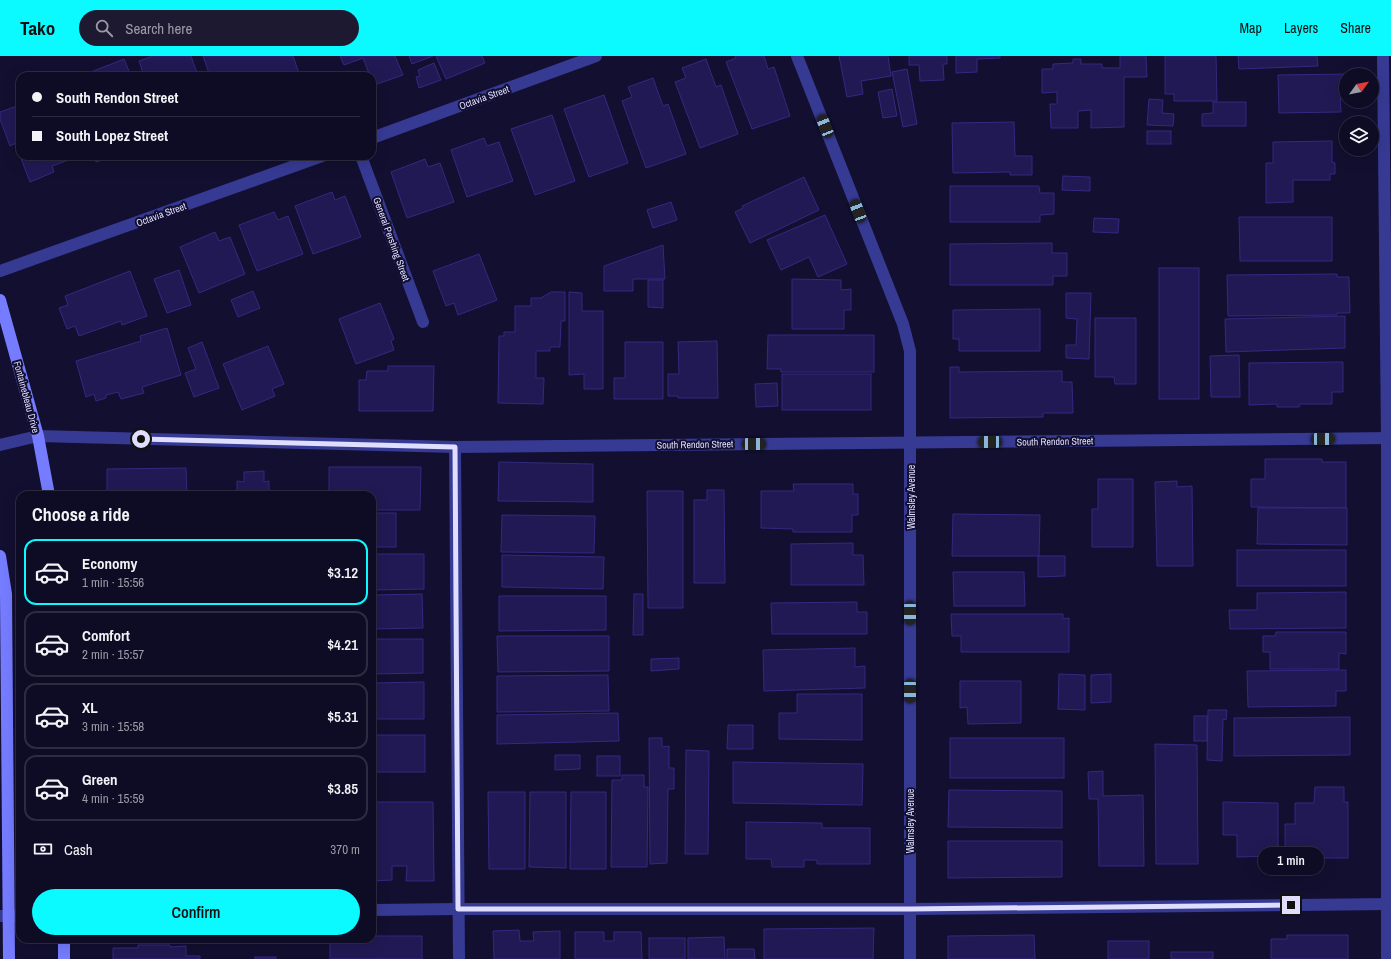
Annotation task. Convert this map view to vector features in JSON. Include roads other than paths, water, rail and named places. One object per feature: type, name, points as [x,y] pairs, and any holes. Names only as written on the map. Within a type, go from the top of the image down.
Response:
[{"type":"street","name":"Octavia Street","points":[[376,137],[596,56]]},
{"type":"street","name":"Walmsley Avenue","points":[[797,56],[903,324],[910,352],[910,959]]},
{"type":"street","points":[[1383,56],[1389,438],[1389,904],[1387,959]]},
{"type":"street","name":"Octavia Street","points":[[0,271],[311,160]]},
{"type":"street","name":"General Pershing Street","points":[[362,160],[423,322]]},
{"type":"street","name":"Fontainebleau Drive","points":[[0,300],[38,436],[48,491]]},
{"type":"street","name":"South Rendon Street","points":[[0,445],[38,436],[455,447],[1389,438]]},
{"type":"street","points":[[455,447],[459,959]]},
{"type":"street","points":[[0,556],[6,594],[10,916],[9,959]]},
{"type":"street","points":[[376,910],[910,909],[1389,904]]},
{"type":"street","points":[[64,943],[64,959]]}]
